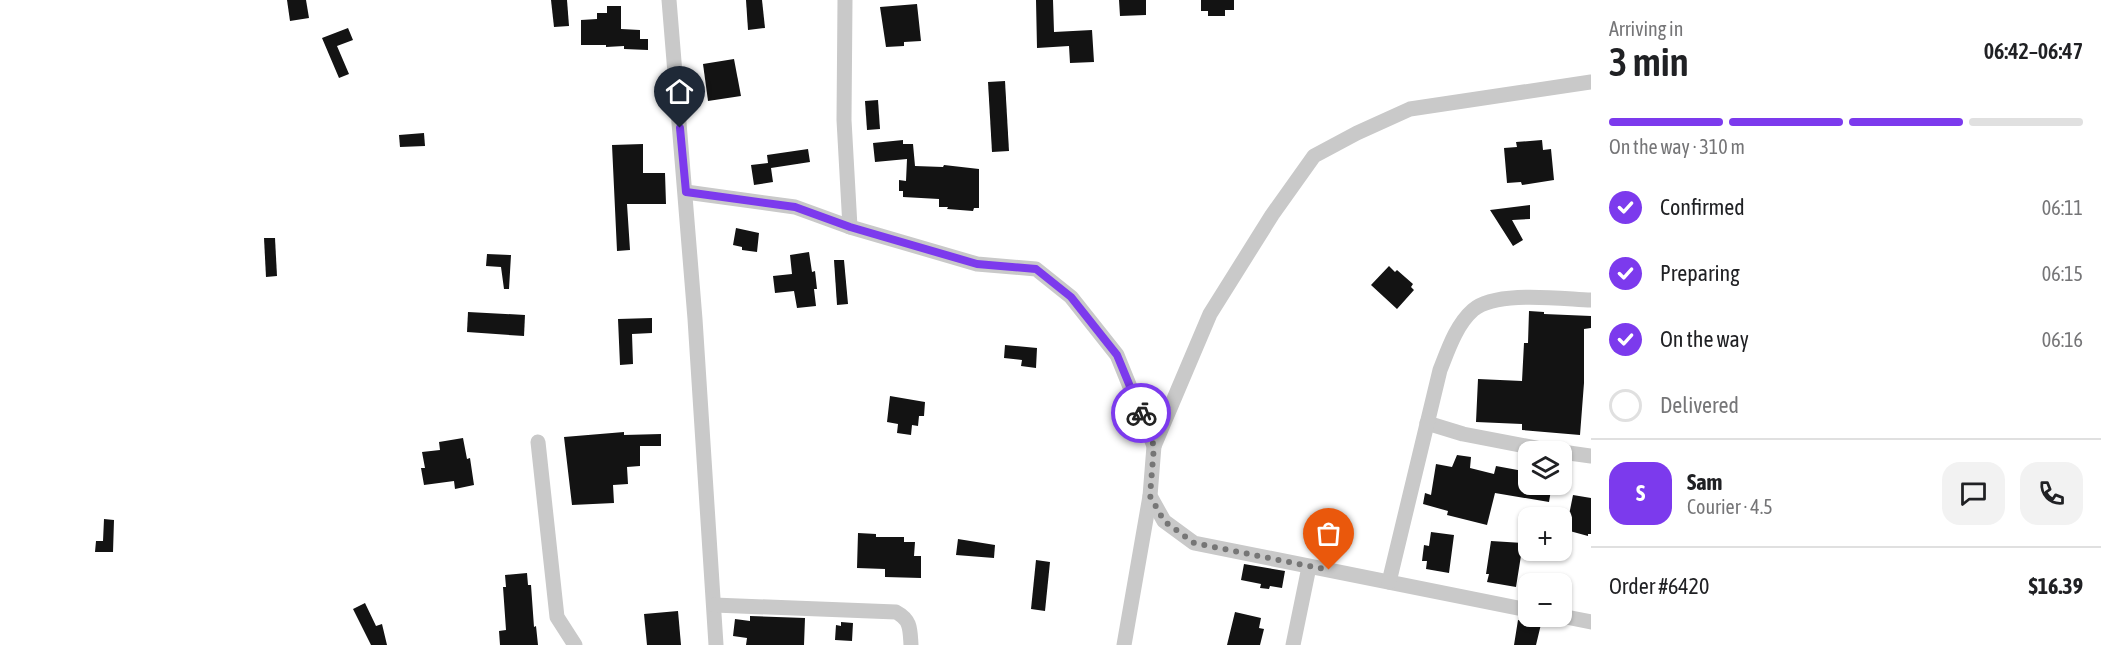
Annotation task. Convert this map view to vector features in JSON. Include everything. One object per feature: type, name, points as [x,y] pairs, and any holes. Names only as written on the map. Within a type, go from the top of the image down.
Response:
[{"type":"street","points":[[669,0],[686,192],[716,645]]},
{"type":"street","points":[[845,0],[844,120],[850,227]]},
{"type":"street","points":[[1124,645],[1150,496],[1154,446],[1210,314],[1272,215],[1314,156],[1357,132],[1410,109],[1591,82]]},
{"type":"street","points":[[686,192],[795,207],[850,227],[977,264],[1036,269],[1071,297],[1117,355],[1154,446]]},
{"type":"street","points":[[1389,582],[1440,370],[1449,347],[1464,321],[1474,309],[1489,302],[1514,298],[1591,300]]},
{"type":"street","points":[[1427,423],[1463,434],[1518,444]]},
{"type":"street","points":[[538,442],[557,617],[575,645]]},
{"type":"street","points":[[1572,454],[1591,456]]},
{"type":"street","points":[[1150,496],[1164,521],[1194,543],[1518,608]]},
{"type":"street","points":[[1293,645],[1309,567]]},
{"type":"street","points":[[714,605],[896,612],[909,623],[911,645]]},
{"type":"street","points":[[1572,618],[1591,622]]},
{"type":"building","points":[[287,0],[306,0],[309,18],[290,21]]},
{"type":"building","points":[[551,0],[567,0],[569,26],[554,27]]},
{"type":"building","points":[[746,0],[762,0],[765,28],[748,30]]},
{"type":"building","points":[[1036,0],[1053,0],[1054,32],[1092,30],[1094,62],[1070,63],[1069,46],[1037,48]]},
{"type":"building","points":[[1119,0],[1146,0],[1146,15],[1120,16]]},
{"type":"building","points":[[1201,0],[1234,0],[1234,10],[1225,10],[1225,16],[1208,16],[1208,11],[1201,11]]},
{"type":"building","points":[[917,4],[921,41],[904,42],[904,46],[886,47],[880,7]]},
{"type":"building","points":[[607,6],[621,6],[621,29],[640,30],[640,39],[648,39],[648,50],[624,49],[624,46],[581,45],[581,20],[597,19],[597,13],[607,13]]},
{"type":"building","points":[[348,28],[353,40],[337,46],[349,74],[339,78],[322,38]]},
{"type":"building","points":[[734,59],[741,96],[708,101],[703,64]]},
{"type":"building","points":[[1005,81],[1009,151],[992,152],[988,82]]},
{"type":"building","points":[[878,100],[880,129],[867,130],[865,101]]},
{"type":"building","points":[[424,133],[425,146],[400,147],[399,135]]},
{"type":"building","points":[[903,140],[903,144],[913,144],[915,166],[943,167],[944,165],[979,169],[979,208],[974,208],[973,211],[947,209],[948,207],[939,207],[939,199],[903,197],[903,191],[899,191],[899,180],[906,181],[907,159],[875,162],[873,143]]},
{"type":"building","points":[[1542,140],[1543,150],[1551,149],[1554,180],[1522,185],[1521,182],[1507,183],[1504,148],[1517,147],[1516,142]]},
{"type":"building","points":[[643,144],[643,173],[665,173],[666,204],[627,204],[630,250],[617,251],[612,145]]},
{"type":"building","points":[[808,149],[810,162],[771,168],[773,182],[754,185],[751,165],[768,163],[767,155]]},
{"type":"building","points":[[1530,205],[1530,219],[1512,220],[1523,240],[1513,246],[1490,210]]},
{"type":"building","points":[[736,228],[759,233],[757,252],[742,250],[742,247],[733,245]]},
{"type":"building","points":[[264,238],[275,238],[277,276],[266,277]]},
{"type":"building","points":[[809,252],[812,272],[815,271],[816,306],[797,308],[794,291],[775,293],[773,276],[792,274],[790,255]]},
{"type":"building","points":[[487,254],[511,255],[509,289],[504,289],[501,267],[486,266]]},
{"type":"building","points":[[834,260],[844,260],[848,304],[837,305]]},
{"type":"building","points":[[1389,266],[1413,284],[1411,287],[1414,290],[1397,309],[1371,285]]},
{"type":"building","points":[[1529,311],[1591,316],[1591,328],[1584,329],[1584,383],[1580,435],[1522,430],[1522,424],[1476,422],[1478,379],[1522,381],[1524,343],[1528,343]]},
{"type":"building","points":[[468,312],[525,315],[524,336],[467,332]]},
{"type":"building","points":[[652,318],[652,333],[632,334],[633,364],[620,365],[618,319]]},
{"type":"building","points":[[1005,345],[1037,348],[1036,368],[1021,366],[1022,360],[1004,358]]},
{"type":"building","points":[[890,396],[925,402],[924,416],[919,416],[918,426],[912,425],[911,435],[897,433],[898,424],[887,422]]},
{"type":"building","points":[[624,432],[624,435],[661,434],[661,446],[640,446],[640,466],[627,467],[628,484],[613,485],[614,503],[572,505],[564,437]]},
{"type":"building","points":[[463,438],[467,459],[470,458],[474,485],[455,489],[454,481],[424,485],[421,468],[425,468],[422,452],[440,450],[439,442]]},
{"type":"building","points":[[1457,455],[1471,457],[1470,468],[1494,474],[1496,466],[1518,470],[1518,495],[1550,495],[1549,502],[1495,493],[1487,525],[1447,515],[1448,511],[1423,504],[1425,493],[1431,495],[1436,464],[1452,467]]},
{"type":"building","points":[[1573,495],[1591,498],[1591,534],[1588,536],[1572,532],[1571,507]]},
{"type":"building","points":[[104,519],[114,520],[113,552],[95,552],[96,541],[103,541]]},
{"type":"building","points":[[1431,532],[1454,535],[1449,573],[1426,569],[1427,561],[1422,561],[1424,545],[1429,546]]},
{"type":"building","points":[[858,533],[876,534],[876,537],[904,537],[904,542],[915,542],[914,556],[921,556],[921,578],[885,577],[885,569],[857,568]]},
{"type":"building","points":[[958,539],[995,545],[994,558],[956,555]]},
{"type":"building","points":[[1491,541],[1518,543],[1518,561],[1520,561],[1516,587],[1487,582],[1489,574],[1486,574]]},
{"type":"building","points":[[1036,560],[1050,562],[1045,611],[1031,609]]},
{"type":"building","points":[[1244,564],[1285,571],[1282,588],[1270,586],[1269,589],[1260,588],[1261,584],[1241,580]]},
{"type":"building","points":[[527,573],[528,585],[531,585],[534,627],[536,626],[538,645],[500,645],[499,631],[506,630],[503,587],[506,587],[505,575]]},
{"type":"building","points":[[365,603],[376,626],[382,624],[387,645],[371,645],[353,609]]},
{"type":"building","points":[[678,611],[681,645],[647,645],[644,614]]},
{"type":"building","points":[[1235,612],[1261,618],[1259,628],[1264,629],[1260,645],[1227,645]]},
{"type":"building","points":[[750,616],[805,618],[804,645],[746,645],[747,638],[733,636],[735,619],[750,621]]},
{"type":"building","points":[[1518,620],[1518,627],[1540,627],[1536,645],[1514,645]]},
{"type":"building","points":[[841,622],[853,623],[852,641],[835,640],[836,625],[841,626]]},
{"type":"way so far","points":[[1141,413],[1154,446],[1150,496],[1164,521],[1194,543],[1329,570]]},
{"type":"route","points":[[680,128],[686,192],[795,207],[850,227],[977,264],[1036,269],[1071,297],[1117,355],[1141,413]]}]
